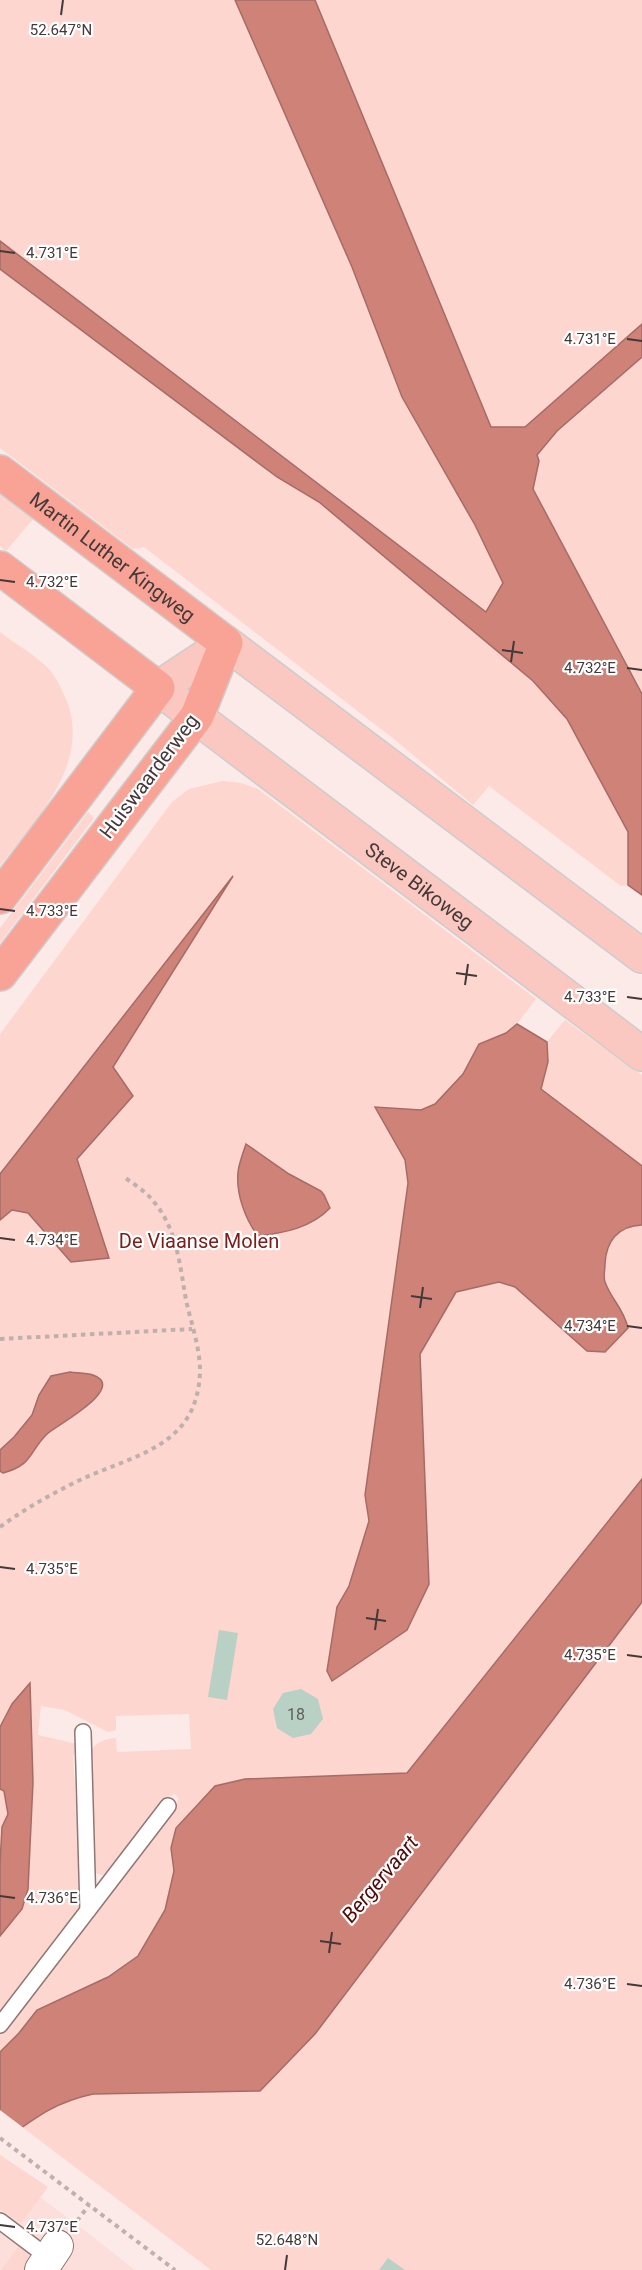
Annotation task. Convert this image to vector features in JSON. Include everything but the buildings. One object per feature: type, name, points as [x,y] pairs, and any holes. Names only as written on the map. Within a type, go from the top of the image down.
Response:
[{"type":"highway","name":"Martin Luther Kingweg","points":[[0,472],[226,642]]},
{"type":"highway","points":[[0,568],[158,688],[0,897]]},
{"type":"highway","name":"Huiswaarderweg","points":[[0,974],[197,716],[226,642]]},
{"type":"main road","points":[[197,716],[158,688],[226,642],[642,956]]},
{"type":"main road","name":"Steve Bikoweg","points":[[197,716],[642,1054]]},
{"type":"lane","points":[[83,1732],[88,1910]]},
{"type":"lane","points":[[0,2025],[168,1806]]},
{"type":"lane","points":[[0,2221],[49,2258]]},
{"type":"path","points":[[0,1527],[26,1508],[83,1479],[132,1460],[164,1442],[185,1423],[197,1396],[200,1370],[197,1344],[178,1254],[167,1219],[153,1200],[123,1176]]},
{"type":"path","points":[[0,1339],[192,1329]]},
{"type":"path","points":[[0,2138],[175,2270]]},
{"type":"shaded area","points":[[0,2167],[89,2234],[135,2270],[0,2270]]},
{"type":"green space","points":[[0,0],[235,0],[352,267],[402,397],[475,525],[503,583],[486,612],[0,241]]},
{"type":"green space","points":[[315,0],[642,0],[642,324],[525,427],[491,427]]},
{"type":"green space","points":[[0,269],[277,477],[319,502],[533,681],[567,719],[628,832],[628,885],[621,886],[489,786],[473,805],[394,739],[144,547],[133,549],[0,448]]},
{"type":"green space","points":[[642,357],[642,694],[533,489],[539,462],[537,455],[557,431]]},
{"type":"green space","points":[[0,494],[33,519],[6,551],[0,546]]},
{"type":"green space","points":[[0,632],[48,668],[60,685],[68,704],[73,727],[71,749],[65,771],[55,791],[0,866]]},
{"type":"green space","name":"De Viaanse Molen","points":[[223,781],[241,783],[258,789],[536,999],[517,1024],[506,1033],[479,1044],[463,1074],[435,1104],[421,1110],[375,1107],[405,1160],[408,1183],[365,1494],[369,1520],[349,1586],[337,1607],[332,1680],[407,1630],[429,1585],[420,1354],[456,1292],[499,1282],[515,1287],[587,1351],[624,1312],[612,1297],[605,1283],[603,1269],[607,1251],[611,1243],[624,1230],[642,1225],[642,1479],[407,1773],[245,1779],[215,1787],[194,1807],[171,1848],[174,1870],[165,1910],[138,1956],[19,2033],[0,2052],[0,2031],[179,1799],[175,1794],[170,1796],[109,1873],[97,1874],[94,1868],[88,1754],[100,1742],[116,1738],[117,1752],[191,1749],[189,1714],[116,1716],[116,1730],[108,1732],[65,1710],[41,1706],[38,1735],[77,1744],[73,1757],[82,1895],[78,1915],[0,2014],[0,1034],[172,802],[189,789]]},
{"type":"green space","points":[[88,812],[94,818],[0,943],[0,928]]},
{"type":"green space","points":[[565,1020],[642,1075],[642,1166],[541,1089],[548,1062],[547,1042]]},
{"type":"green space","points":[[642,1602],[642,2270],[211,2270],[22,2127],[55,2106],[93,2094],[260,2091],[315,2034]]},
{"type":"green space","points":[[0,2155],[48,2187],[21,2223],[0,2209]]},
{"type":"green space","points":[[19,2246],[34,2258],[27,2270],[1,2270]]},
{"type":"water","points":[[235,0],[315,0],[491,427],[525,427],[642,324],[642,357],[557,431],[537,455],[539,461],[533,489],[642,694],[642,895],[628,885],[628,832],[567,719],[533,681],[319,502],[277,477],[0,269],[0,241],[486,612],[503,583],[475,525],[402,397],[352,267]]},
{"type":"water","points":[[233,876],[113,1067],[133,1096],[77,1159],[109,1258],[71,1262],[28,1213],[12,1210],[0,1220],[0,1174]]},
{"type":"water","points":[[517,1024],[547,1042],[548,1062],[541,1089],[642,1166],[642,1225],[626,1228],[615,1236],[608,1248],[605,1264],[605,1282],[628,1328],[605,1352],[587,1351],[515,1287],[499,1282],[456,1292],[420,1354],[429,1584],[407,1630],[332,1681],[327,1671],[337,1607],[349,1586],[369,1521],[365,1495],[408,1183],[405,1160],[375,1107],[421,1110],[435,1104],[463,1074],[479,1044],[506,1033]]},
{"type":"water","points":[[246,1144],[289,1174],[321,1191],[330,1208],[306,1225],[258,1236],[245,1214],[238,1189],[239,1169]]},
{"type":"water","points":[[70,1372],[93,1375],[102,1381],[102,1389],[96,1398],[47,1434],[20,1466],[3,1473],[0,1471],[0,1450],[32,1415],[39,1395],[51,1376]]},
{"type":"water","name":"Bergervaart","points":[[642,1479],[642,1602],[315,2034],[260,2091],[93,2094],[55,2107],[0,2143],[0,2052],[37,2010],[108,1977],[138,1956],[165,1910],[174,1871],[171,1848],[176,1828],[215,1786],[245,1779],[407,1773]]},
{"type":"water","points":[[30,1683],[33,1782],[28,1889],[22,1909],[0,1936],[2,1827],[8,1814],[4,1791],[0,1789],[0,1727],[12,1704]]},
{"type":"pier","points":[[0,2110],[25,2129],[0,2146]]}]
